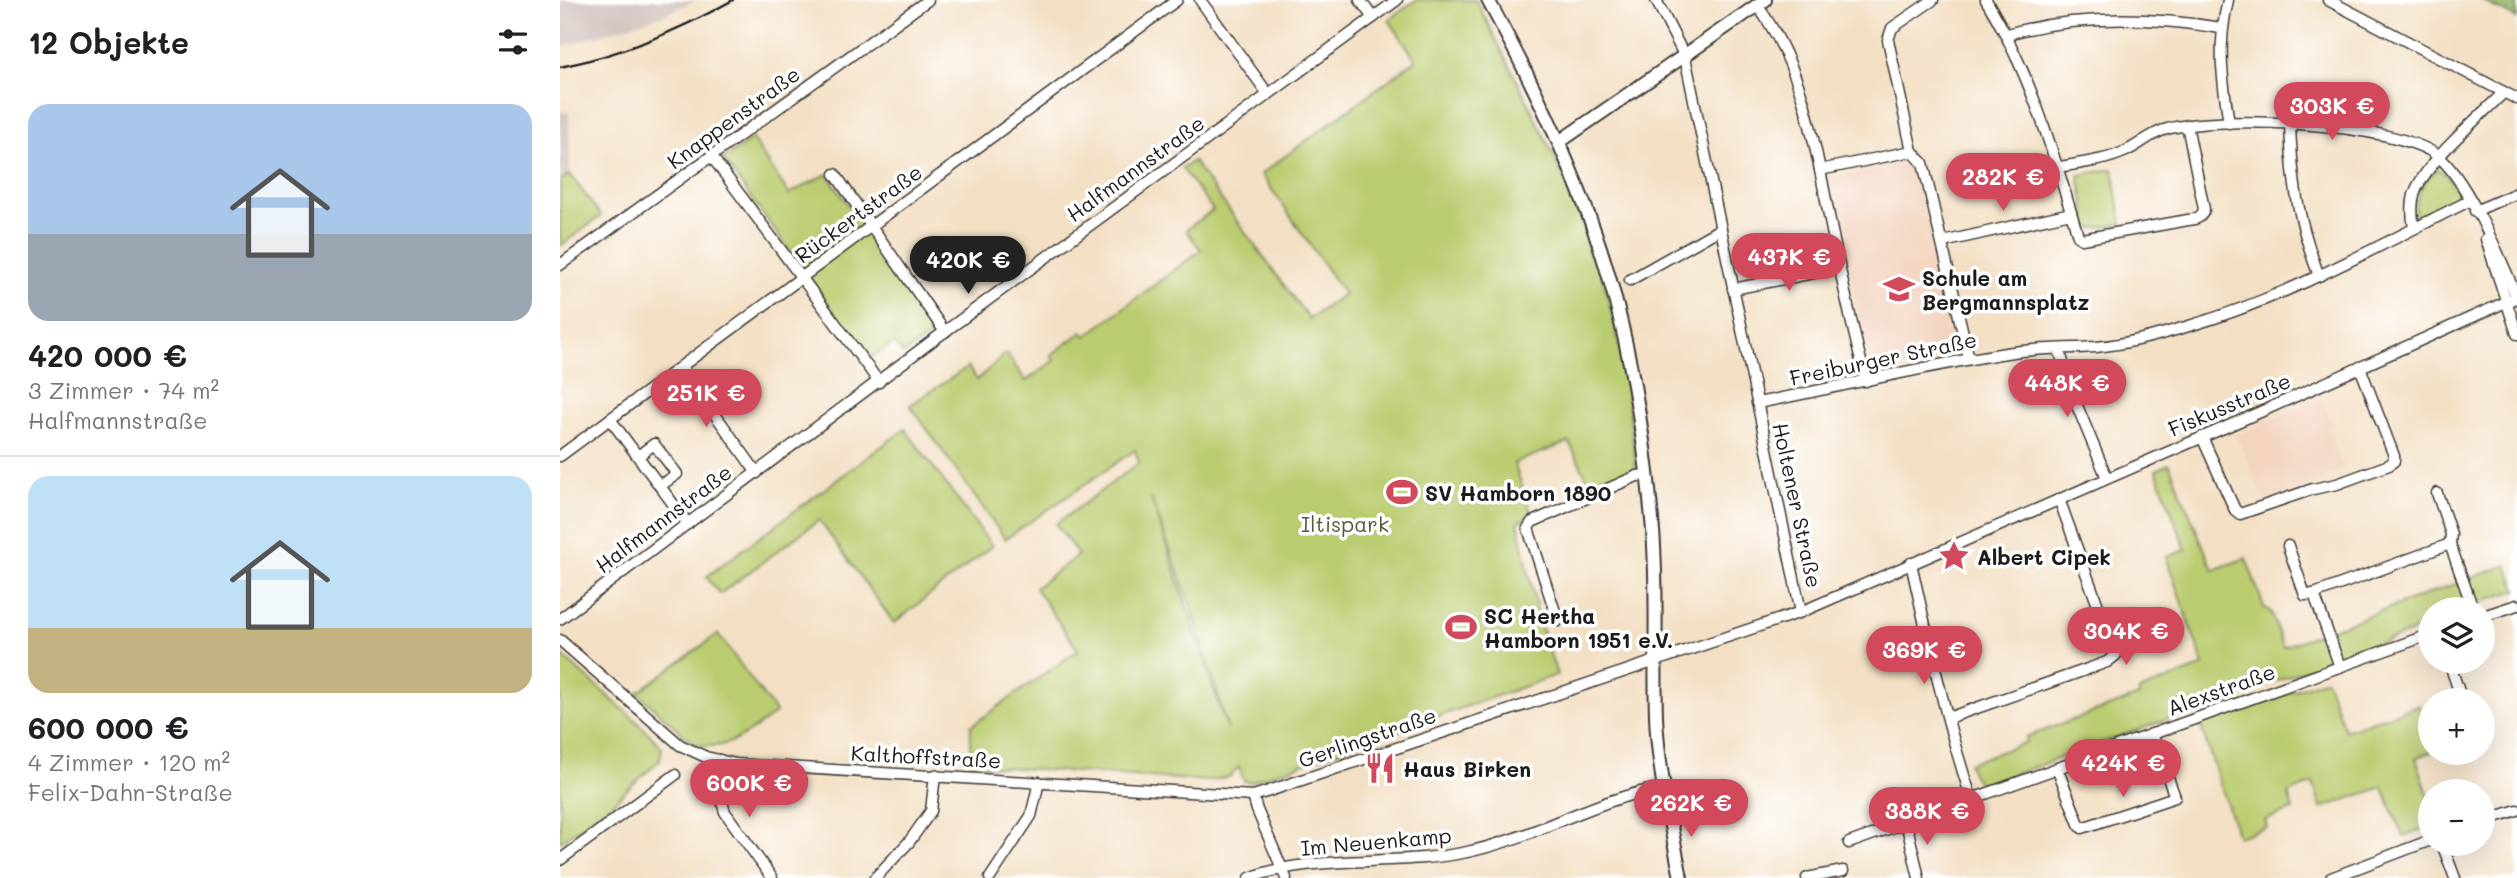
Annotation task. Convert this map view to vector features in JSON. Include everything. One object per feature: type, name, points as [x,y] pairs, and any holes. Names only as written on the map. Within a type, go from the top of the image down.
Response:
[{"type":"street","name":"Knappenstraße","points":[[560,265],[928,0]]},
{"type":"street","name":"Rückertstraße","points":[[560,456],[1177,0]]},
{"type":"street","points":[[1200,0],[1268,94]]},
{"type":"street","points":[[1360,0],[1373,18]]},
{"type":"street","name":"Halfmannstraße","points":[[560,619],[1397,0]]},
{"type":"street","points":[[1488,0],[1530,77],[1559,142],[1594,232],[1612,290],[1632,383],[1647,475],[1653,532],[1656,718],[1681,878]]},
{"type":"street","name":"Holtener Straße","points":[[1656,0],[1685,57],[1801,612]]},
{"type":"street","points":[[1933,0],[1892,28],[1888,33],[1888,40],[1912,151],[1923,163],[1969,359]]},
{"type":"street","points":[[1986,0],[2007,34],[2059,167],[2078,236],[2082,239],[2198,218],[2203,214],[2187,125]]},
{"type":"street","points":[[2228,0],[2221,29],[2223,91],[2229,123]]},
{"type":"street","points":[[2328,0],[2517,99]]},
{"type":"street","points":[[1559,142],[1761,3],[1798,80],[1807,110],[1839,268],[1866,381]]},
{"type":"street","points":[[2007,34],[2049,26],[2147,20],[2185,22],[2221,29]]},
{"type":"street","points":[[2414,228],[2413,197],[2426,173],[2504,92]]},
{"type":"street","points":[[2059,167],[2118,155],[2165,129],[2187,125],[2290,123],[2356,130],[2398,140],[2427,149],[2440,158],[2455,176],[2495,246],[2517,298]]},
{"type":"street","points":[[2290,123],[2291,172],[2296,200],[2319,276]]},
{"type":"street","points":[[1820,170],[1912,151]]},
{"type":"street","points":[[712,157],[879,382]]},
{"type":"street","points":[[835,174],[945,332]]},
{"type":"street","points":[[2477,213],[2517,193]]},
{"type":"street","name":"Freiburger Straße","points":[[1757,403],[1969,359],[2009,352],[2099,346],[2138,340],[2188,327],[2319,276],[2469,201]]},
{"type":"street","points":[[1943,242],[2071,213]]},
{"type":"street","points":[[2477,213],[2517,334]]},
{"type":"street","points":[[1630,280],[1720,229]]},
{"type":"street","points":[[1733,289],[1839,268]]},
{"type":"street","name":"Fiskusstraße","points":[[1801,612],[2517,298]]},
{"type":"street","points":[[2059,349],[2073,396],[2107,478]]},
{"type":"street","points":[[681,367],[757,472]]},
{"type":"street","points":[[2202,437],[2235,510],[2240,514],[2389,465],[2394,461],[2393,456],[2360,368]]},
{"type":"street","points":[[610,419],[688,523]]},
{"type":"street","points":[[638,456],[654,444],[677,474],[660,486]]},
{"type":"street","points":[[1558,621],[1528,528],[1532,522],[1637,476],[1647,475]]},
{"type":"street","points":[[2437,493],[2451,534],[2449,544],[2469,597]]},
{"type":"street","points":[[1948,718],[2071,676],[2107,662],[2116,655],[2059,499]]},
{"type":"street","points":[[2288,546],[2305,595],[2449,544]]},
{"type":"street","points":[[1911,563],[1948,718],[1972,800]]},
{"type":"street","points":[[2314,594],[2340,667]]},
{"type":"street","points":[[2495,612],[2517,605]]},
{"type":"street","name":"Gerlingstraße","points":[[1039,782],[1254,796],[1801,612]]},
{"type":"street","name":"Alexstraße","points":[[1849,843],[2418,639]]},
{"type":"street","name":"Kalthoffstraße","points":[[560,640],[674,740],[690,750],[720,760],[736,764],[1039,782]]},
{"type":"street","points":[[2057,768],[2082,828],[2175,797],[2152,734]]},
{"type":"street","points":[[720,760],[717,786],[725,812],[772,878]]},
{"type":"street","points":[[560,860],[676,775]]},
{"type":"street","points":[[875,878],[909,842],[927,818],[934,802],[936,775]]},
{"type":"street","points":[[990,878],[1031,816],[1039,782]]},
{"type":"street","name":"Im Neuenkamp","points":[[1250,878],[1416,860],[1471,851],[1516,838],[1641,790],[1665,787]]},
{"type":"street","points":[[1254,796],[1257,810],[1284,873]]},
{"type":"street","points":[[2495,817],[2517,810]]},
{"type":"street","points":[[1906,822],[1919,878]]},
{"type":"street","points":[[2331,878],[2418,845]]},
{"type":"street","points":[[2447,856],[2455,878]]},
{"type":"street","points":[[1807,878],[1843,871]]},
{"type":"shaded area","points":[[560,0],[696,0],[664,15],[560,47]]},
{"type":"shaded area","points":[[560,112],[569,112],[570,174],[560,181]]},
{"type":"shaded area","name":"Schule am Bergmannsplatz","points":[[1910,162],[1916,166],[1958,350],[1955,355],[1877,371],[1871,367],[1830,182],[1833,177]]},
{"type":"shaded area","points":[[2321,398],[2333,425],[2327,428],[2344,468],[2325,476],[2326,479],[2265,502],[2236,435]]},
{"type":"green space","name":"Iltispark","points":[[1416,0],[1476,0],[1577,208],[1610,303],[1624,373],[1636,468],[1592,488],[1569,442],[1514,463],[1532,515],[1518,522],[1540,624],[1557,675],[1250,782],[1244,781],[1239,767],[1229,777],[1207,781],[970,765],[971,726],[1078,650],[1035,588],[1078,555],[1056,524],[1139,463],[1135,450],[1005,539],[910,405],[968,367],[977,380],[1006,353],[1026,381],[1055,360],[1051,355],[1082,332],[1086,336],[1201,250],[1186,230],[1213,210],[1182,169],[1193,161],[1309,319],[1344,294],[1261,174],[1416,60],[1389,20]],"holes":[[[1151,498],[1192,609],[1228,729]]]},
{"type":"green space","points":[[2517,0],[2517,19],[2482,1]]},
{"type":"green space","points":[[752,139],[789,194],[827,174],[936,332],[903,354],[894,343],[868,359],[723,159]]},
{"type":"green space","points":[[2113,169],[2122,224],[2089,229],[2079,175]]},
{"type":"green space","points":[[2438,169],[2447,176],[2457,192],[2455,200],[2415,218],[2420,190],[2428,177]]},
{"type":"green space","points":[[570,174],[601,216],[560,246],[560,181]]},
{"type":"green space","points":[[905,429],[992,546],[894,623],[819,520],[720,594],[706,577]]},
{"type":"green space","points":[[2169,464],[2213,570],[2246,558],[2264,607],[2271,612],[2283,647],[2418,598],[2418,630],[1984,785],[1980,783],[1969,763],[2027,742],[2026,737],[2139,696],[2139,691],[2204,666],[2166,557],[2186,550],[2156,470]]},
{"type":"green space","points":[[2507,565],[2517,590],[2495,597],[2420,597]]},
{"type":"green space","points":[[718,634],[776,713],[737,739],[716,746],[692,742],[637,693]]},
{"type":"green space","points":[[560,654],[662,747],[660,760],[608,807],[560,842]]},
{"type":"green space","points":[[2326,679],[2345,731],[2418,705],[2416,758],[2423,779],[2418,779],[2418,831],[2403,836],[2383,787],[2321,808],[2313,783],[2288,793],[2293,810],[2265,820],[2267,827],[2238,837],[2200,724]]},
{"type":"railway","points":[[560,67],[605,56],[649,40],[733,0]]},
{"type":"place","name":"Schule am Bergmannsplatz","points":[[1899,289]]},
{"type":"place","name":"SV Hamborn 1890","points":[[1402,492]]},
{"type":"place","name":"Albert Cipek","points":[[1954,556]]},
{"type":"place","name":"SC Hertha Hamborn 1951 e.V.","points":[[1461,627]]},
{"type":"place","name":"Haus Birken","points":[[1380,768]]}]
